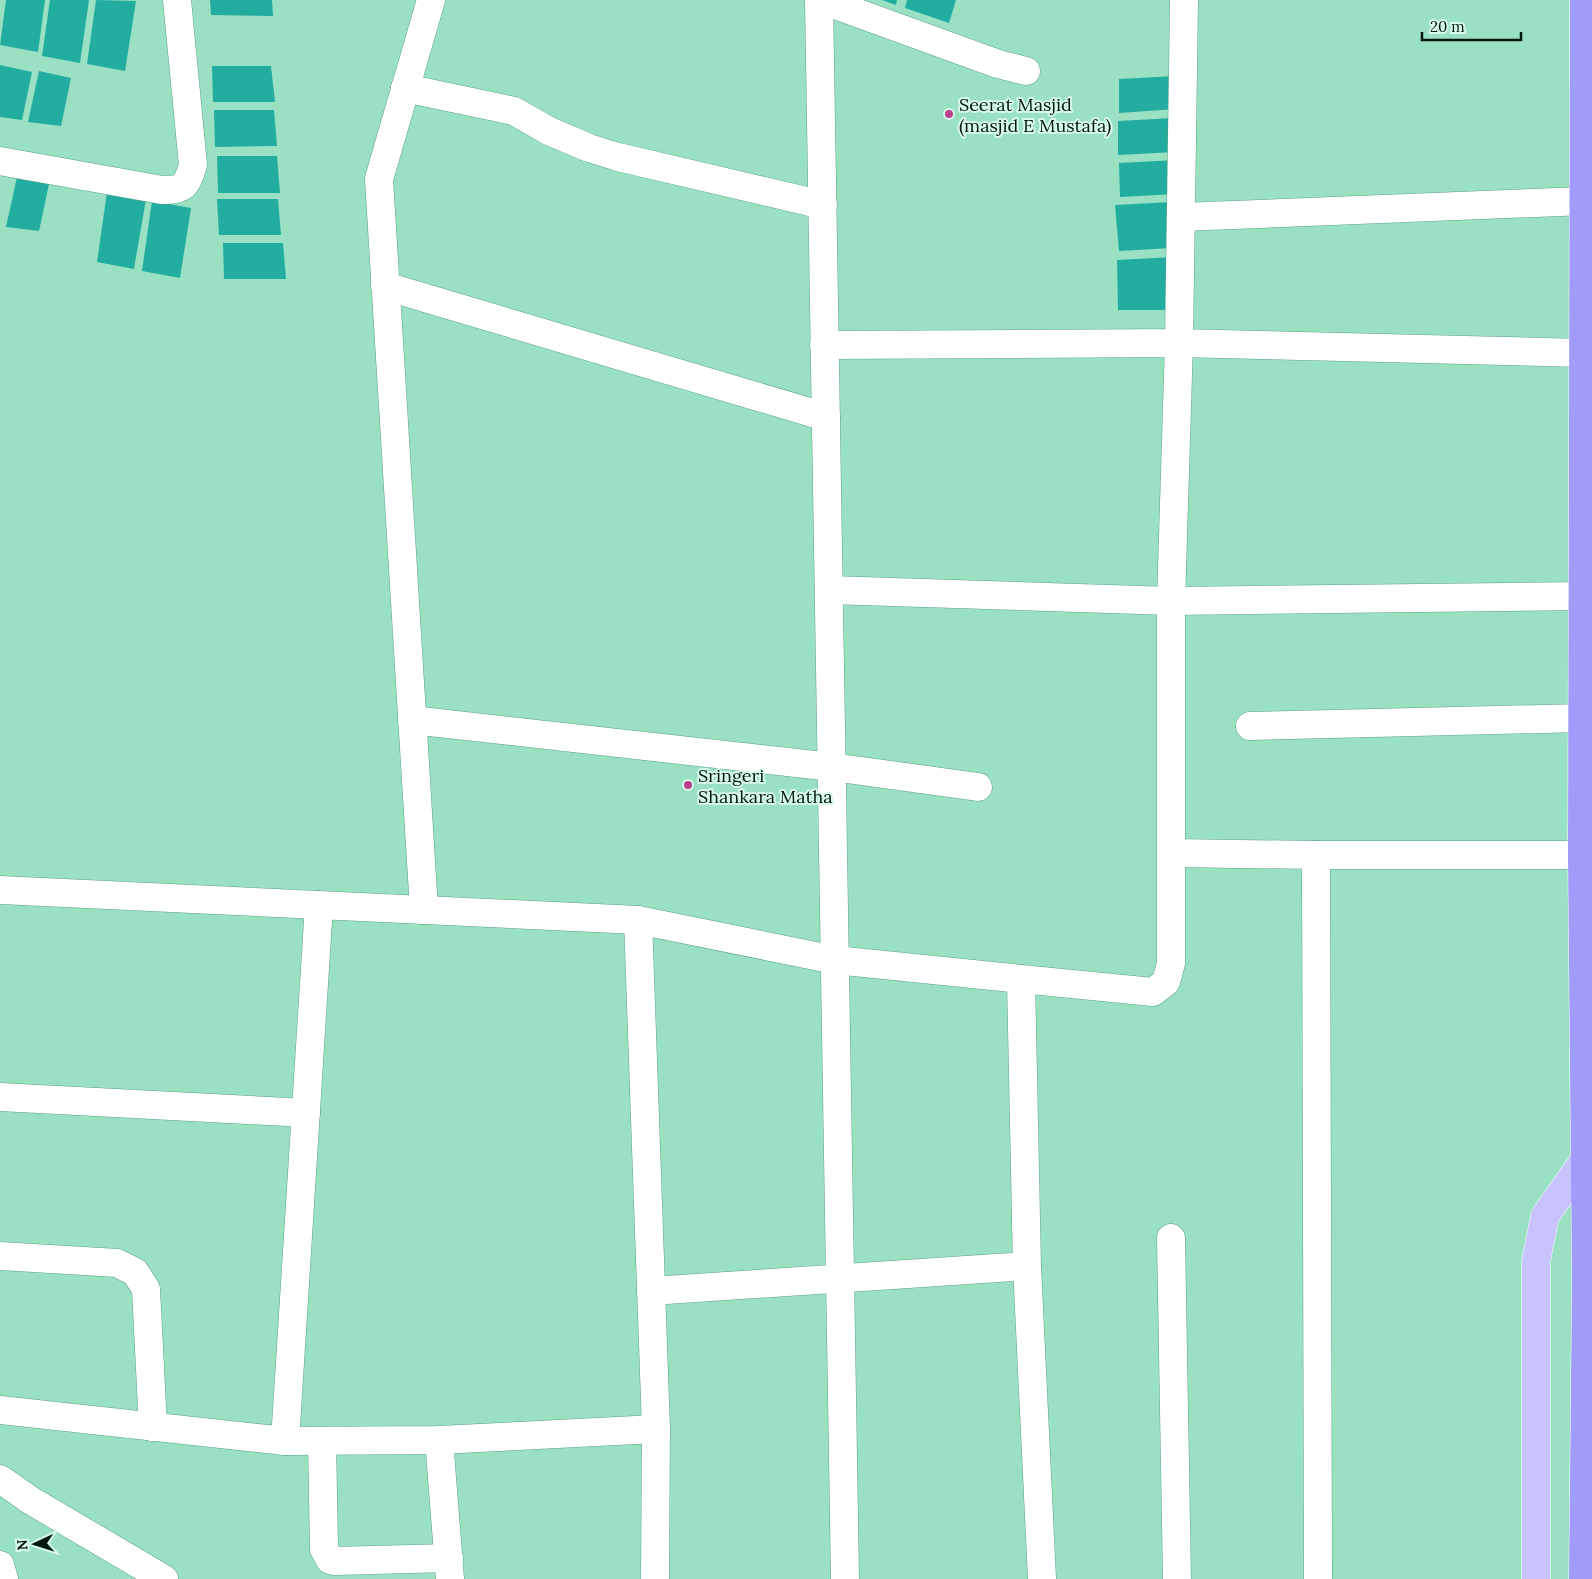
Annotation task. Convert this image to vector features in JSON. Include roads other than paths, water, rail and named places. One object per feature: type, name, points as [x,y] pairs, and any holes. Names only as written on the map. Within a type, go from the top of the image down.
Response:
[{"type":"highway","points":[[1583,1579],[1588,1165],[1582,855],[1584,0]]},
{"type":"main road","points":[[1536,1579],[1536,1261],[1545,1216],[1588,1165]]},
{"type":"street","points":[[0,161],[162,190],[176,191],[188,183],[194,165],[176,0]]},
{"type":"street","points":[[424,910],[379,179],[431,0]]},
{"type":"street","points":[[845,1579],[824,345],[821,0],[998,64],[1026,71]]},
{"type":"street","points":[[0,890],[638,920],[835,960],[1153,992],[1166,982],[1172,963],[1171,601],[1179,343],[1184,0]]},
{"type":"street","points":[[405,88],[514,111],[549,131],[589,148],[618,157],[823,205]]},
{"type":"street","points":[[1181,217],[1584,201]]},
{"type":"street","points":[[385,286],[826,417]]},
{"type":"street","points":[[824,345],[1179,343],[1584,353]]},
{"type":"street","points":[[829,590],[1171,601],[1583,596]]},
{"type":"street","points":[[1250,726],[1583,718]]},
{"type":"street","points":[[412,720],[832,767],[978,787]]},
{"type":"street","points":[[1172,852],[1316,855],[1582,855]]},
{"type":"street","points":[[1316,855],[1318,1579]]},
{"type":"street","points":[[285,1441],[319,905]]},
{"type":"street","points":[[638,920],[656,1429],[655,1579]]},
{"type":"street","points":[[1021,979],[1027,1266],[1042,1579]]},
{"type":"street","points":[[0,1097],[306,1113]]},
{"type":"street","points":[[1170,1238],[1177,1579]]},
{"type":"street","points":[[0,1256],[117,1263],[135,1272],[146,1289],[153,1427]]},
{"type":"street","points":[[651,1291],[1027,1266]]},
{"type":"street","points":[[0,1410],[285,1441],[440,1440],[656,1429]]},
{"type":"street","points":[[322,1440],[324,1549],[330,1560],[450,1569],[440,1440]]},
{"type":"street","points":[[0,1479],[30,1500],[164,1579]]},
{"type":"street","points":[[0,1565],[4,1579]]},
{"type":"place","name":"Seerat Masjid (masjid E Mustafa)","points":[[949,114]]},
{"type":"place","name":"Sringeri Shankara Matha","points":[[688,785]]}]
